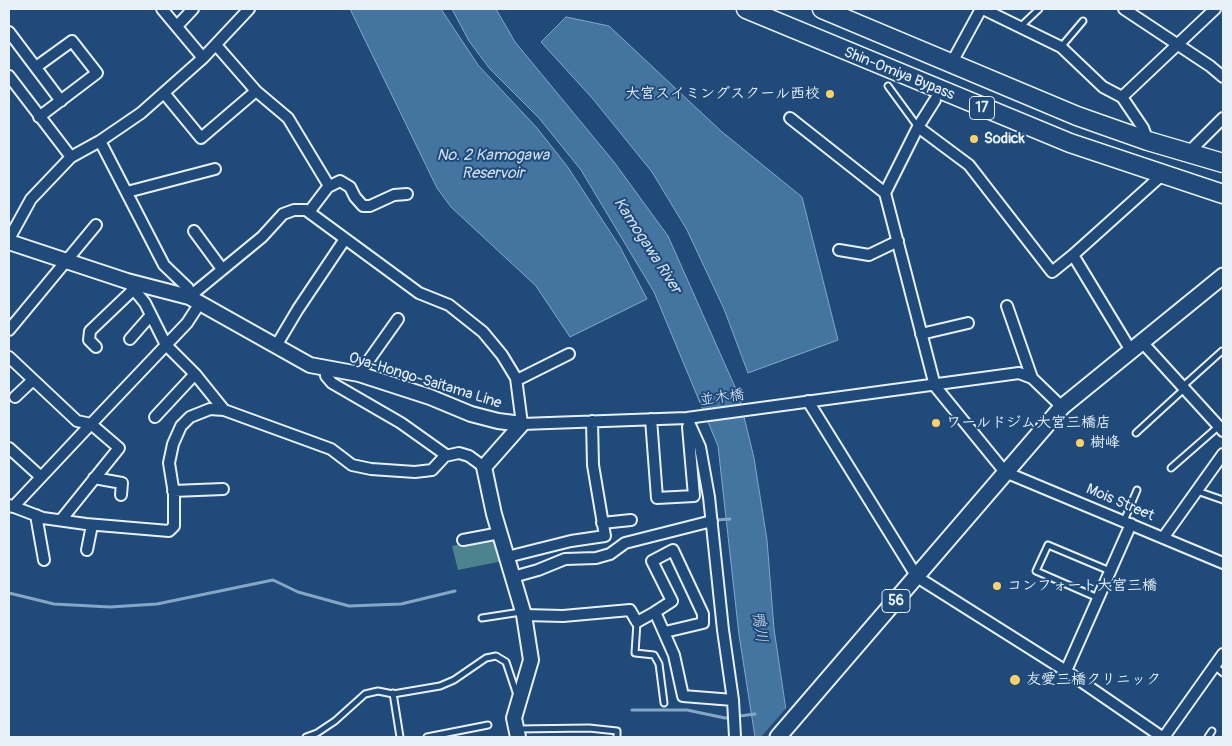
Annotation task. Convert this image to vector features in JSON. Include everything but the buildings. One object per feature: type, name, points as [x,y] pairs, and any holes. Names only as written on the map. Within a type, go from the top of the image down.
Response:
[{"type":"highway","name":"Shin-Omiya Bypass","points":[[746,9],[1006,118],[1162,175],[1223,194]]},
{"type":"highway","name":"Shin-Omiya Bypass","points":[[822,9],[1077,116],[1148,141],[1223,163]]},
{"type":"main road","name":"Oya-Hongo-Saitama Line","points":[[9,240],[130,285],[195,300],[310,365],[359,374],[498,422],[522,424]]},
{"type":"main road","name":"56","points":[[782,733],[1062,407],[1135,345],[1223,276]]},
{"type":"main road","points":[[517,733],[514,718],[532,660],[523,613],[500,533],[484,467],[522,424]]},
{"type":"street","points":[[162,9],[203,58]]},
{"type":"street","points":[[178,26],[193,9]]},
{"type":"street","points":[[9,240],[31,199],[71,157],[100,141],[141,113],[203,58],[249,9]]},
{"type":"street","points":[[951,64],[982,9],[1061,47],[1103,88],[1122,97],[1144,128],[1148,141]]},
{"type":"street","points":[[1124,9],[1178,44],[1223,77]]},
{"type":"street","points":[[1122,97],[1215,9]]},
{"type":"street","points":[[9,32],[61,101]]},
{"type":"street","points":[[36,67],[72,40],[97,73],[39,117]]},
{"type":"street","points":[[216,44],[256,90],[288,118],[330,186]]},
{"type":"street","points":[[9,76],[71,157]]},
{"type":"street","points":[[164,93],[201,138],[256,90]]},
{"type":"street","points":[[885,193],[918,127],[935,100]]},
{"type":"street","points":[[790,118],[885,193],[935,386],[1005,472]]},
{"type":"street","points":[[1188,153],[1223,118]]},
{"type":"street","points":[[918,127],[969,165],[1052,272],[1162,175]]},
{"type":"street","points":[[100,141],[164,265],[188,288],[195,300]]},
{"type":"street","points":[[127,192],[215,169]]},
{"type":"street","points":[[309,212],[330,186],[340,181],[346,182],[363,206],[370,206],[394,195],[407,194]]},
{"type":"street","points":[[484,467],[469,456],[458,453],[446,456],[432,470],[415,472],[371,469],[352,465],[331,449],[224,410],[210,409],[190,417],[181,426],[173,444],[169,463],[173,491],[174,526],[169,531],[92,525],[36,515],[11,506],[41,477],[187,323],[195,300],[222,269],[262,237],[283,214],[294,210],[309,212],[419,293],[449,305],[483,332],[502,355],[517,380],[522,424]]},
{"type":"street","points":[[9,330],[64,261],[96,225]]},
{"type":"street","points":[[194,230],[222,269]]},
{"type":"street","points":[[276,346],[298,309],[345,239]]},
{"type":"street","points":[[839,250],[868,255],[898,241]]},
{"type":"street","points":[[1073,255],[1135,345],[1183,388],[1221,429]]},
{"type":"street","points":[[96,347],[89,340],[90,331],[130,285],[145,303],[166,345],[195,374],[224,410]]},
{"type":"street","points":[[1007,306],[1032,378],[1062,407]]},
{"type":"street","points":[[130,339],[151,315]]},
{"type":"street","points":[[359,374],[398,319]]},
{"type":"street","points":[[921,334],[968,323]]},
{"type":"street","points":[[517,380],[569,354]]},
{"type":"street","points":[[9,357],[77,420],[91,424],[120,448],[61,520]]},
{"type":"street","points":[[326,368],[326,376],[332,383],[401,422],[446,456]]},
{"type":"street","name":"並木橋","points":[[522,424],[689,417],[808,400],[935,386],[1019,373],[1032,378]]},
{"type":"street","points":[[155,417],[195,374]]},
{"type":"street","points":[[15,397],[33,380]]},
{"type":"street","points":[[808,400],[917,577],[1066,671],[1163,737],[1219,669],[1223,654]]},
{"type":"street","points":[[651,419],[656,498],[694,496],[689,417]]},
{"type":"street","points":[[689,417],[700,447],[712,521],[723,630],[733,700],[735,737]]},
{"type":"street","points":[[507,557],[571,541],[605,536],[593,465],[592,421]]},
{"type":"street","points":[[9,448],[41,477]]},
{"type":"street","points":[[1163,538],[1196,491],[1220,466],[1223,454]]},
{"type":"street","name":"Mois Street","points":[[1005,472],[1223,563]]},
{"type":"street","points":[[94,478],[122,483],[121,495]]},
{"type":"street","points":[[173,491],[223,489]]},
{"type":"street","points":[[36,515],[44,560]]},
{"type":"street","points":[[602,523],[631,520]]},
{"type":"street","points":[[513,577],[538,570],[565,559],[596,558],[610,554],[625,543],[712,521]]},
{"type":"street","points":[[1066,671],[1110,571],[1128,522]]},
{"type":"street","points":[[87,550],[92,525]]},
{"type":"street","points":[[463,540],[500,533]]},
{"type":"street","points":[[665,533],[703,614],[703,623],[665,632]]},
{"type":"street","points":[[523,613],[563,616],[630,610],[637,622],[672,602],[652,561],[673,550]]},
{"type":"street","points":[[655,612],[674,655],[683,696],[733,700]]},
{"type":"lane","points":[[1019,28],[1039,9]]},
{"type":"lane","points":[[1061,47],[1083,21]]},
{"type":"lane","points":[[888,86],[918,127]]},
{"type":"lane","points":[[1136,433],[1222,351]]},
{"type":"lane","points":[[1171,468],[1221,429]]},
{"type":"lane","points":[[1128,522],[1137,490]]},
{"type":"lane","points":[[1196,491],[1223,500]]},
{"type":"lane","points":[[1098,598],[1036,571],[1048,546],[1110,571]]},
{"type":"lane","points":[[482,618],[523,613]]},
{"type":"lane","points":[[637,622],[635,652],[654,655],[659,664],[664,703]]},
{"type":"lane","points":[[306,737],[317,733],[335,720],[365,694],[378,690],[393,693],[440,686],[454,680],[477,662],[496,656],[506,662],[519,702]]},
{"type":"lane","points":[[393,693],[400,737]]},
{"type":"lane","points":[[427,737],[488,726]]},
{"type":"lane","points":[[517,733],[590,728],[617,731],[617,737]]},
{"type":"lane","points":[[1208,737],[1212,731]]},
{"type":"green space","points":[[496,538],[503,561],[458,570],[452,546]]},
{"type":"water","name":"No. 2 Kamogawa Reservoir","points":[[350,9],[441,9],[478,65],[537,128],[567,166],[620,247],[647,299],[570,337],[536,286],[451,207],[437,188]]},
{"type":"water","points":[[452,9],[496,9],[515,42],[614,162],[668,236],[739,396],[754,458],[767,540],[774,629],[790,737],[755,737],[739,635],[718,446],[654,292],[581,170],[539,118],[490,69],[469,41]]},
{"type":"water","points":[[566,17],[609,26],[721,131],[802,197],[838,340],[748,373],[724,309],[687,230],[652,172],[593,99],[541,42]]},
{"type":"pier","points":[[788,706],[792,737],[761,737]]},
{"type":"waterway","points":[[716,520],[730,519]]},
{"type":"waterway","points":[[9,593],[54,604],[110,607],[157,604],[273,580],[298,592],[349,606],[401,604],[455,591]]},
{"type":"waterway","points":[[632,710],[687,710],[725,718],[755,714]]},
{"type":"place","name":"大宮スイミングスクール西校","points":[[830,94]]},
{"type":"place","name":"Sodick","points":[[974,139]]},
{"type":"place","name":"ワールドジム大宮三橋店","points":[[936,423]]},
{"type":"place","name":"樹峰","points":[[1080,443]]},
{"type":"place","name":"コンフォート大宮三橋","points":[[997,586]]},
{"type":"place","name":"友愛三橋クリニック","points":[[1015,680]]},
{"type":"water label","name":"Kamogawa River","points":[[647,246]]},
{"type":"water label","name":"鴨川","points":[[759,627]]}]
